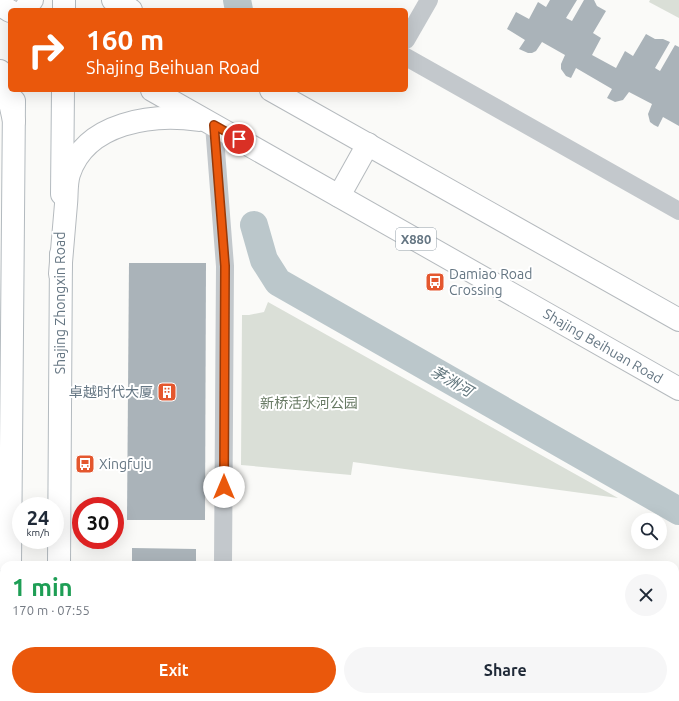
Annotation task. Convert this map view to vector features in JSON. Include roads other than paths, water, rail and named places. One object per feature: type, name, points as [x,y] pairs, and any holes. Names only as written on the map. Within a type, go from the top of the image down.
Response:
[{"type":"main road","points":[[26,8],[32,0]]},
{"type":"main road","points":[[123,3],[141,8]]},
{"type":"main road","points":[[0,71],[9,98],[14,121]]},
{"type":"main road","points":[[10,561],[14,92]]},
{"type":"main road","name":"Shajing Zhongxin Road","points":[[59,561],[60,274],[63,92]]},
{"type":"main road","name":"Shajing Beihuan Road","points":[[156,92],[679,389]]},
{"type":"main road","points":[[275,92],[679,320]]},
{"type":"main road","points":[[60,274],[69,175],[82,151],[103,134],[118,127],[152,118],[186,118],[199,120],[214,125]]},
{"type":"main road","points":[[339,196],[368,144]]},
{"type":"street","points":[[408,37],[429,0]]},
{"type":"street","points":[[408,58],[679,211]]},
{"type":"street","points":[[214,125],[225,266],[223,561]]},
{"type":"waterway","points":[[237,0],[239,8]]},
{"type":"waterway","name":"茅洲河","points":[[254,225],[264,260],[278,282],[679,511]]},
{"type":"place","name":"Damiao Road Crossing","points":[[435,282]]},
{"type":"place","name":"卓越时代大厦","points":[[167,392]]},
{"type":"place","name":"Xingfuju","points":[[85,464]]},
{"type":"park label","name":"新桥活水河公园","points":[[309,403]]}]
